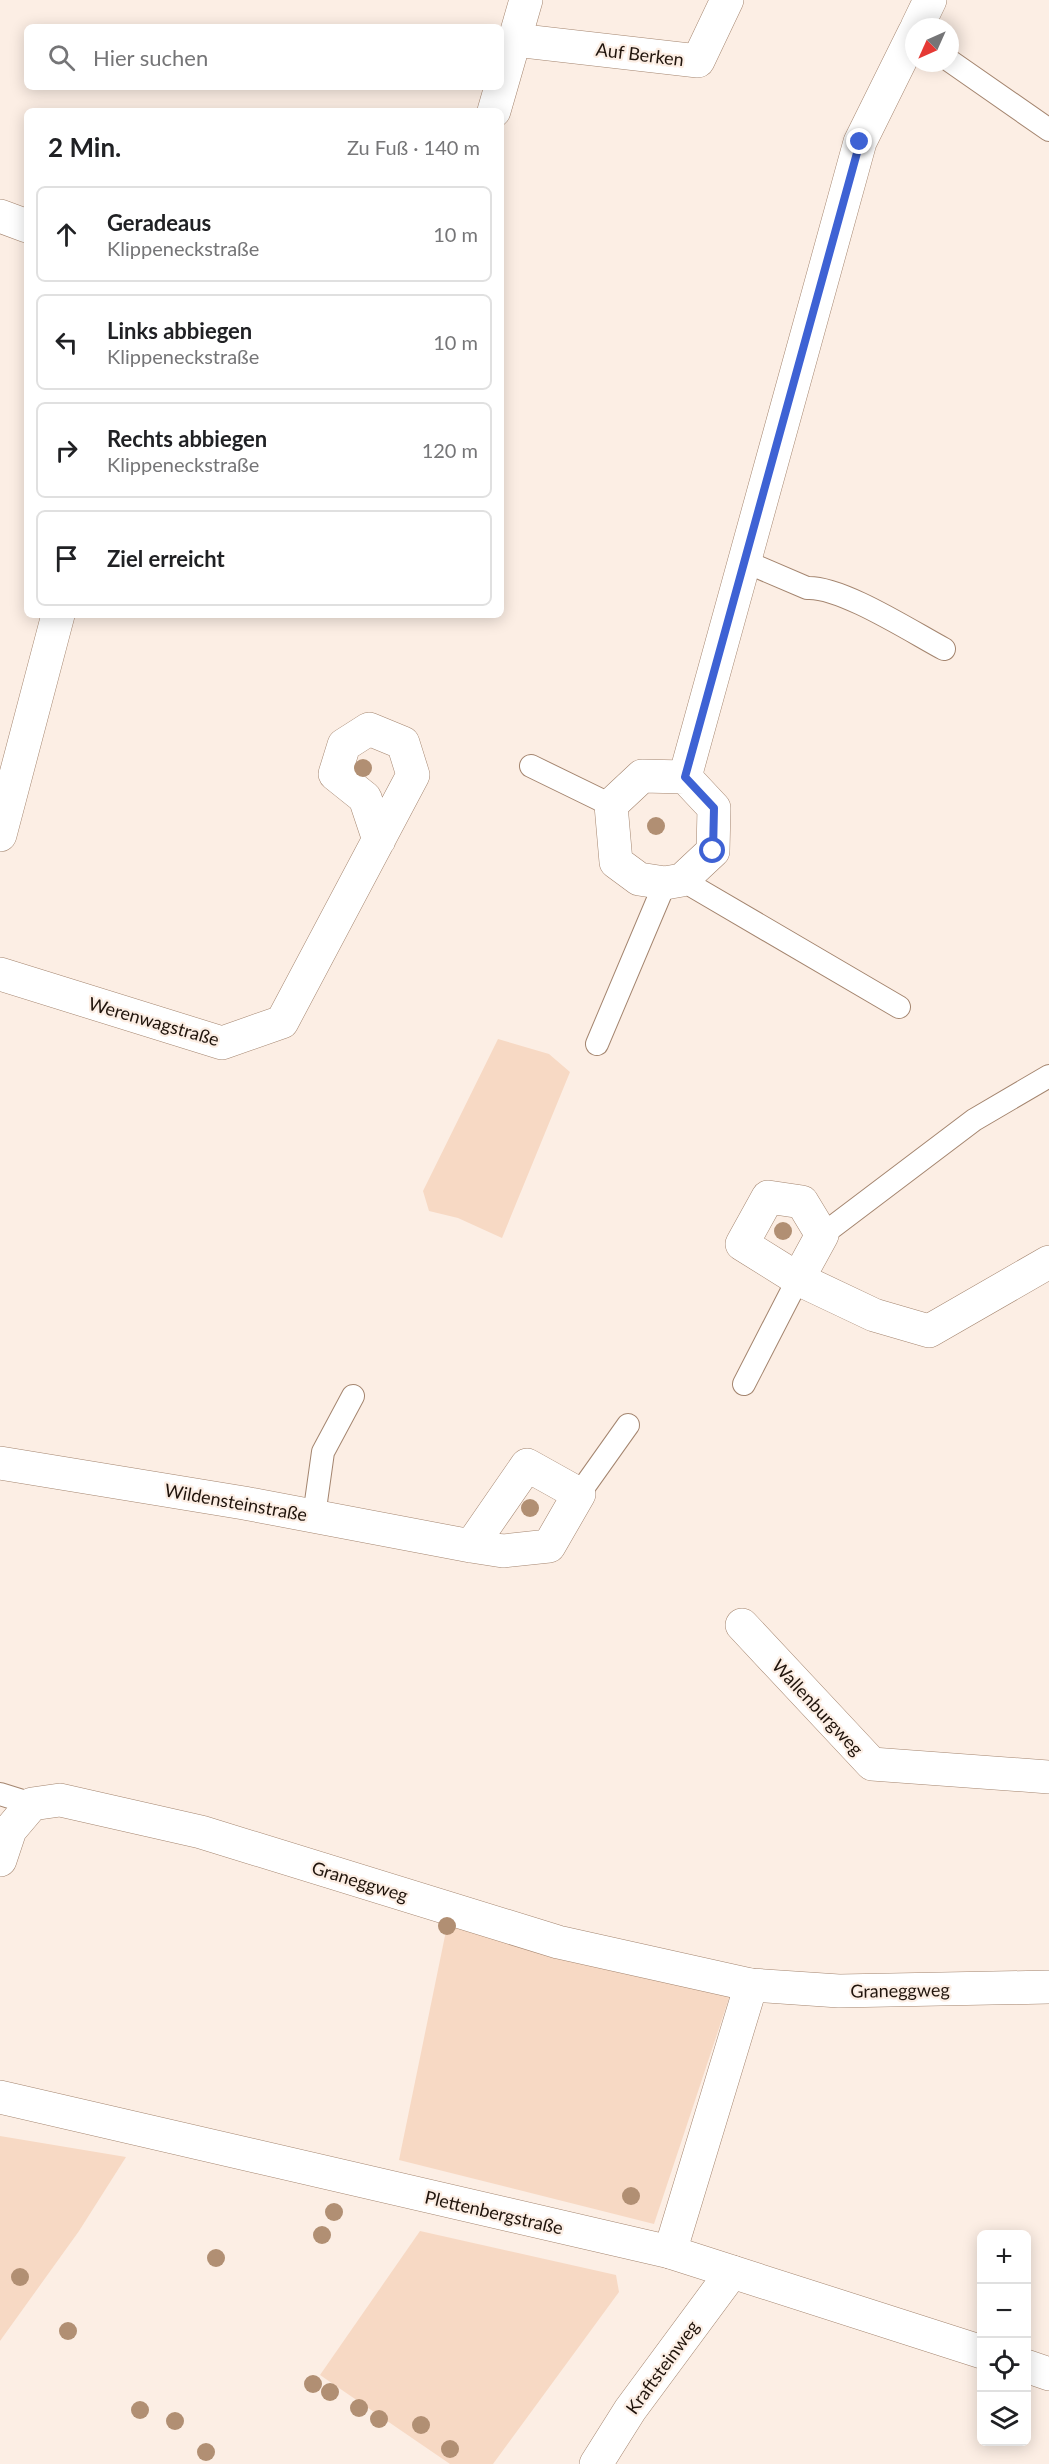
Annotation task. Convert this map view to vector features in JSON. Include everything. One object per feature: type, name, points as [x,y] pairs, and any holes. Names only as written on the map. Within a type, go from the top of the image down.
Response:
[{"type":"street","points":[[504,77],[526,0]]},
{"type":"street","name":"Auf Berken","points":[[515,40],[698,61],[727,0]]},
{"type":"street","points":[[922,18],[930,0]]},
{"type":"street","points":[[685,777],[860,142],[905,53]]},
{"type":"street","points":[[495,108],[500,90]]},
{"type":"street","points":[[0,216],[24,225]]},
{"type":"street","points":[[0,835],[4,798],[57,618]]},
{"type":"street","points":[[642,776],[685,777],[714,808],[713,851],[673,882],[639,879],[616,862],[611,805],[642,776]]},
{"type":"street","name":"Werenwagstraße","points":[[0,974],[222,1043],[282,1022],[379,840]]},
{"type":"street","points":[[798,1279],[822,1235],[802,1202],[768,1197],[742,1244],[798,1279],[874,1315],[929,1331],[1049,1262]]},
{"type":"street","name":"Wildensteinstraße","points":[[0,1463],[314,1516],[503,1551],[549,1546],[579,1494]]},
{"type":"street","points":[[471,1546],[527,1465],[579,1494]]},
{"type":"street","name":"Wallenburgweg","points":[[742,1625],[872,1764],[1049,1777]]},
{"type":"street","name":"Graneggweg","points":[[32,1804],[60,1800],[201,1832],[558,1942],[751,1984],[839,1991],[1048,1980]]},
{"type":"street","points":[[0,1860],[10,1830],[32,1804]]},
{"type":"street","points":[[670,2252],[751,1984]]},
{"type":"street","name":"Plettenbergstraße","points":[[0,2097],[670,2252],[977,2351]]},
{"type":"street","name":"Kraftsteinweg","points":[[596,2464],[630,2410],[732,2272]]},
{"type":"street","points":[[1031,2368],[1049,2373]]},
{"type":"lane","points":[[959,67],[1049,130]]},
{"type":"lane","points":[[744,561],[807,588],[818,587],[838,592],[944,649]]},
{"type":"lane","points":[[531,766],[611,805]]},
{"type":"lane","points":[[597,1044],[673,882],[899,1007]]},
{"type":"lane","points":[[822,1235],[975,1120],[1049,1076]]},
{"type":"lane","points":[[744,1384],[798,1279]]},
{"type":"lane","points":[[314,1516],[323,1452],[353,1396]]},
{"type":"lane","points":[[579,1494],[628,1425]]},
{"type":"lane","points":[[0,1794],[32,1804]]},
{"type":"shaded area","points":[[498,1039],[549,1054],[570,1072],[502,1238],[458,1218],[429,1211],[423,1191]]},
{"type":"shaded area","points":[[447,1926],[735,1980],[654,2224],[399,2160]]},
{"type":"shaded area","points":[[0,2136],[126,2157],[79,2231],[0,2341]]},
{"type":"shaded area","points":[[420,2231],[616,2275],[619,2292],[493,2464],[450,2464],[320,2375]]},
{"type":"route","points":[[713,851],[714,808],[685,777],[860,142]]}]
